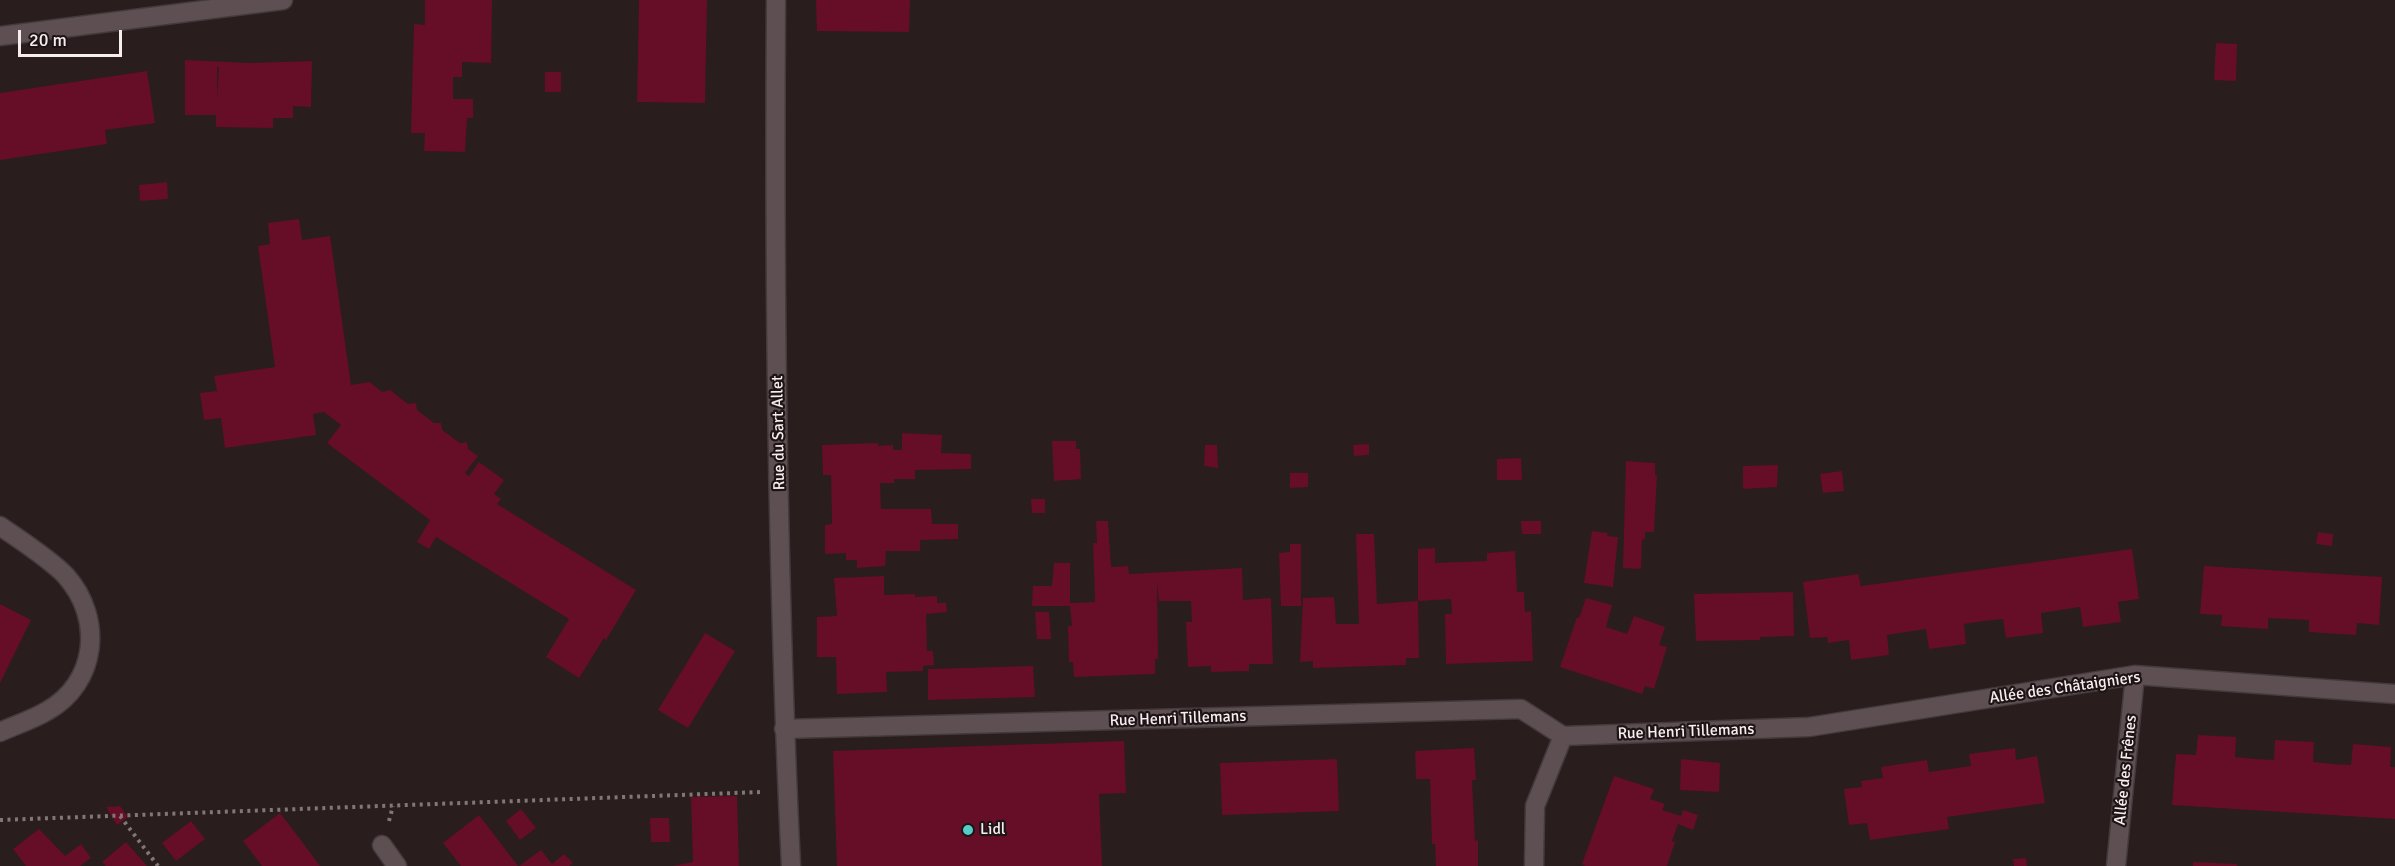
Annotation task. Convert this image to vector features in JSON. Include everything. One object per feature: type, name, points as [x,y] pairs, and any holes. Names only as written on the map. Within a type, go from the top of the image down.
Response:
[{"type":"street","points":[[0,36],[283,0]]},
{"type":"street","name":"Rue du Sart Allet","points":[[776,0],[774,203],[784,729],[790,866]]},
{"type":"street","points":[[0,526],[66,576],[80,598],[89,619],[91,636],[86,667],[70,693],[47,711],[0,732]]},
{"type":"street","name":"Allée des Châtaigniers","points":[[1809,727],[2135,675],[2395,694]]},
{"type":"street","name":"Allée des Frênes","points":[[2116,866],[2135,675]]},
{"type":"street","name":"Rue Henri Tillemans","points":[[784,729],[1521,709],[1563,736],[1809,727]]},
{"type":"street","points":[[1534,866],[1535,806],[1563,736]]},
{"type":"street","points":[[382,845],[397,866]]},
{"type":"path","points":[[0,820],[787,791]]},
{"type":"path","points":[[119,816],[158,866]]},
{"type":"building","points":[[425,0],[492,0],[491,63],[462,62],[462,77],[453,77],[453,99],[473,99],[473,118],[467,118],[465,152],[424,151],[425,133],[411,133],[414,24],[425,25]]},
{"type":"building","points":[[639,0],[707,0],[705,103],[637,102]]},
{"type":"building","points":[[816,0],[910,0],[909,32],[817,31]]},
{"type":"building","points":[[2216,43],[2237,44],[2236,81],[2214,80]]},
{"type":"building","points":[[185,60],[249,63],[312,61],[311,107],[293,106],[293,118],[273,118],[273,128],[216,127],[216,115],[185,115]],"holes":[[[217,67],[219,67],[217,97]]]},
{"type":"building","points":[[147,71],[155,123],[105,130],[107,144],[0,160],[0,93]]},
{"type":"building","points":[[545,72],[561,72],[561,92],[545,92]]},
{"type":"building","points":[[167,182],[168,199],[140,201],[139,185]]},
{"type":"building","points":[[299,219],[302,240],[330,236],[351,385],[370,382],[382,392],[390,390],[408,404],[416,403],[417,410],[434,423],[441,423],[442,430],[460,443],[467,442],[468,449],[478,456],[465,473],[469,476],[479,462],[504,480],[494,494],[501,499],[497,504],[636,590],[606,640],[604,638],[579,678],[546,657],[569,619],[436,537],[429,549],[417,542],[430,520],[327,443],[341,425],[324,412],[313,414],[316,435],[225,448],[221,418],[204,420],[200,393],[217,391],[214,376],[275,367],[258,246],[270,244],[268,223]]},
{"type":"building","points":[[902,433],[942,435],[941,453],[971,454],[971,469],[915,470],[915,479],[894,479],[894,483],[880,483],[881,509],[931,509],[932,524],[958,524],[958,539],[920,540],[920,551],[886,551],[885,566],[857,568],[857,560],[846,560],[846,553],[825,554],[825,525],[832,524],[831,475],[823,475],[822,445],[878,443],[878,446],[893,445],[893,450],[902,450]]},
{"type":"building","points":[[1052,441],[1076,441],[1076,449],[1080,449],[1081,479],[1054,481]]},
{"type":"building","points":[[1369,444],[1369,455],[1354,456],[1353,445]]},
{"type":"building","points":[[1205,445],[1217,445],[1218,468],[1204,466]]},
{"type":"building","points":[[1521,458],[1522,480],[1497,480],[1497,459]]},
{"type":"building","points":[[1626,461],[1655,463],[1655,475],[1657,475],[1654,532],[1645,532],[1645,539],[1642,540],[1641,569],[1623,568]]},
{"type":"building","points":[[1778,465],[1777,487],[1743,489],[1743,466]]},
{"type":"building","points":[[1842,471],[1844,491],[1823,493],[1820,474]]},
{"type":"building","points":[[1290,473],[1308,473],[1308,487],[1290,488]]},
{"type":"building","points":[[1031,499],[1045,499],[1045,513],[1032,513]]},
{"type":"building","points":[[1096,521],[1108,521],[1111,567],[1128,566],[1129,574],[1242,568],[1243,600],[1271,598],[1273,664],[1249,664],[1249,671],[1211,672],[1211,666],[1188,667],[1186,622],[1192,622],[1191,601],[1159,601],[1157,583],[1158,659],[1155,659],[1155,674],[1074,677],[1073,662],[1069,662],[1068,626],[1072,626],[1070,606],[1032,606],[1033,586],[1052,586],[1054,563],[1070,563],[1070,603],[1095,602],[1093,543],[1097,543]]},
{"type":"building","points":[[1521,521],[1541,521],[1541,534],[1522,534]]},
{"type":"building","points":[[1592,531],[1618,537],[1613,587],[1584,583]]},
{"type":"building","points":[[2318,532],[2333,534],[2332,546],[2316,544]]},
{"type":"building","points":[[1356,534],[1374,534],[1377,604],[1418,601],[1419,658],[1406,658],[1406,665],[1313,668],[1313,661],[1300,662],[1303,598],[1334,597],[1336,624],[1359,624]]},
{"type":"building","points":[[1290,544],[1301,544],[1301,606],[1281,606],[1279,553],[1290,552]]},
{"type":"building","points":[[1435,548],[1435,563],[1487,561],[1487,553],[1515,551],[1517,592],[1524,592],[1525,612],[1531,611],[1533,661],[1446,664],[1445,614],[1452,614],[1451,599],[1418,601],[1418,549]]},
{"type":"building","points":[[2132,549],[2139,599],[2118,602],[2121,622],[2083,627],[2080,607],[2041,613],[2043,633],[2006,638],[2003,619],[1984,621],[1964,624],[1966,644],[1929,649],[1926,629],[1887,635],[1889,655],[1851,660],[1849,640],[1828,643],[1827,637],[1810,638],[1803,582],[1858,574],[1861,586]]},
{"type":"building","points":[[2204,566],[2382,577],[2379,625],[2357,623],[2356,635],[2309,632],[2309,620],[2268,618],[2268,629],[2221,626],[2222,615],[2200,614]]},
{"type":"building","points":[[884,576],[884,595],[937,596],[937,603],[946,603],[947,612],[926,614],[927,651],[933,651],[934,665],[923,666],[923,671],[886,672],[887,692],[837,694],[836,657],[817,657],[817,617],[837,616],[834,578]]},
{"type":"building","points":[[1793,592],[1794,636],[1760,637],[1760,640],[1696,641],[1694,594]]},
{"type":"building","points":[[1586,598],[1612,605],[1606,627],[1627,634],[1634,616],[1665,627],[1659,645],[1667,647],[1654,689],[1645,686],[1642,694],[1560,667]]},
{"type":"building","points":[[0,604],[31,620],[0,683]]},
{"type":"building","points":[[1035,612],[1049,612],[1051,639],[1037,639]]},
{"type":"building","points":[[705,633],[735,651],[688,728],[658,710]]},
{"type":"building","points":[[1033,666],[1035,697],[928,700],[928,669]]},
{"type":"building","points":[[2198,735],[2236,737],[2235,757],[2255,759],[2274,760],[2275,740],[2314,742],[2313,762],[2333,764],[2351,765],[2353,744],[2391,747],[2390,767],[2395,767],[2395,819],[2172,805],[2176,754],[2196,755]]},
{"type":"building","name":"Lidl","points":[[1124,741],[1126,793],[1099,794],[1102,866],[837,866],[833,751]]},
{"type":"building","points":[[1474,748],[1476,780],[1472,780],[1475,841],[1478,840],[1478,866],[1436,866],[1435,844],[1432,844],[1430,779],[1416,779],[1415,751]]},
{"type":"building","points":[[2015,748],[2016,760],[2037,756],[2045,803],[1947,817],[1949,829],[1870,840],[1867,823],[1849,825],[1844,789],[1862,787],[1861,781],[1883,778],[1881,767],[1927,760],[1929,772],[1971,766],[1969,754]]},
{"type":"building","points":[[1337,759],[1339,811],[1222,815],[1220,763]]},
{"type":"building","points":[[1681,759],[1720,763],[1719,792],[1680,790]]},
{"type":"building","points":[[1614,776],[1654,789],[1650,799],[1665,804],[1662,810],[1681,816],[1683,810],[1698,815],[1693,830],[1678,824],[1667,866],[1585,866],[1582,864]]},
{"type":"building","points":[[737,796],[739,866],[672,866],[693,862],[691,797]]},
{"type":"building","points":[[120,806],[128,817],[117,825],[106,807]]},
{"type":"building","points":[[521,809],[536,828],[520,840],[506,821]]},
{"type":"building","points":[[280,813],[320,866],[262,866],[243,841]]},
{"type":"building","points":[[479,815],[518,866],[461,866],[443,843]]},
{"type":"building","points":[[650,818],[669,818],[670,842],[651,842]]},
{"type":"building","points":[[191,821],[205,839],[176,861],[162,843]]},
{"type":"building","points":[[39,829],[65,856],[81,844],[91,858],[80,866],[26,866],[13,849]]},
{"type":"building","points":[[126,842],[147,866],[106,866],[102,862]]},
{"type":"building","points":[[541,850],[552,864],[564,854],[573,863],[569,866],[519,866]]},
{"type":"building","points":[[2026,858],[2027,866],[2014,866],[2013,859]]},
{"type":"building","points":[[2193,862],[2237,864],[2237,866],[2193,866]]},
{"type":"place","name":"Lidl","points":[[968,830]]}]
